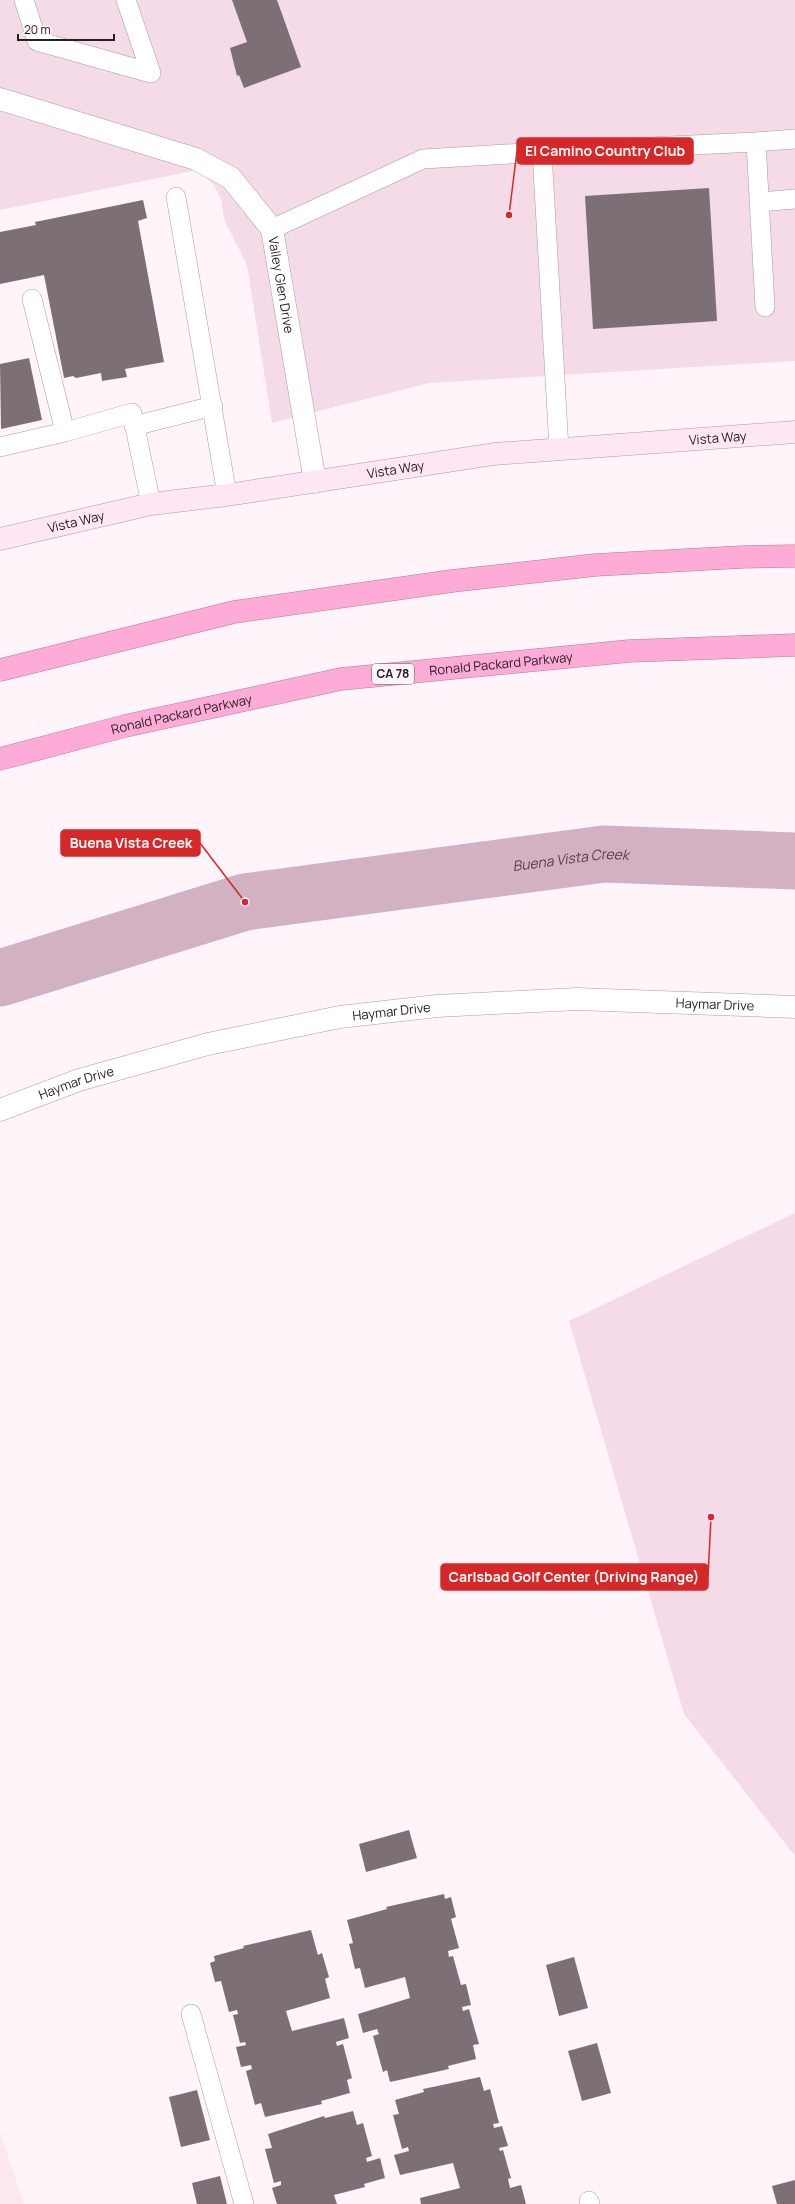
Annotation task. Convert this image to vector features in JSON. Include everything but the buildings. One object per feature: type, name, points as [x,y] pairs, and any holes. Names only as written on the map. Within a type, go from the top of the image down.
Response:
[{"type":"highway","points":[[0,670],[234,612],[444,582],[595,565],[742,557],[795,556]]},
{"type":"highway","name":"Ronald Packard Parkway","points":[[0,760],[125,726],[341,679],[629,651],[795,645]]},
{"type":"main road","name":"Vista Way","points":[[0,539],[152,504],[228,495],[494,454],[795,432]]},
{"type":"street","name":"Valley Glen Drive","points":[[0,99],[196,160],[231,178],[272,229],[315,482]]},
{"type":"street","name":"Haymar Drive","points":[[0,1110],[80,1080],[208,1044],[340,1017],[437,1006],[577,999],[795,1007]]},
{"type":"lane","points":[[24,0],[37,41],[151,73],[126,0]]},
{"type":"lane","points":[[272,229],[423,159],[795,139]]},
{"type":"lane","points":[[756,142],[765,307]]},
{"type":"lane","points":[[542,152],[559,449]]},
{"type":"lane","points":[[176,197],[214,406],[228,495]]},
{"type":"lane","points":[[759,202],[795,199]]},
{"type":"lane","points":[[32,299],[65,432]]},
{"type":"lane","points":[[134,426],[214,406]]},
{"type":"lane","points":[[0,447],[65,432],[132,413],[152,504]]},
{"type":"lane","points":[[190,2014],[244,2204]]},
{"type":"shaded area","points":[[0,0],[795,0],[795,361],[429,383],[272,423],[247,265],[224,219],[221,199],[214,185],[198,170],[0,210]]},
{"type":"shaded area","points":[[795,1213],[795,1856],[684,1714],[569,1321]]},
{"type":"shaded area","points":[[0,2132],[24,2204],[0,2204]]},
{"type":"waterway","name":"Buena Vista Creek","points":[[0,978],[245,902],[604,854],[795,861]]},
{"type":"place","name":"El Camino Country Club","points":[[509,215]]},
{"type":"place","name":"Buena Vista Creek","points":[[245,902]]},
{"type":"place","name":"Carlsbad Golf Center (Driving Range)","points":[[711,1517]]}]
